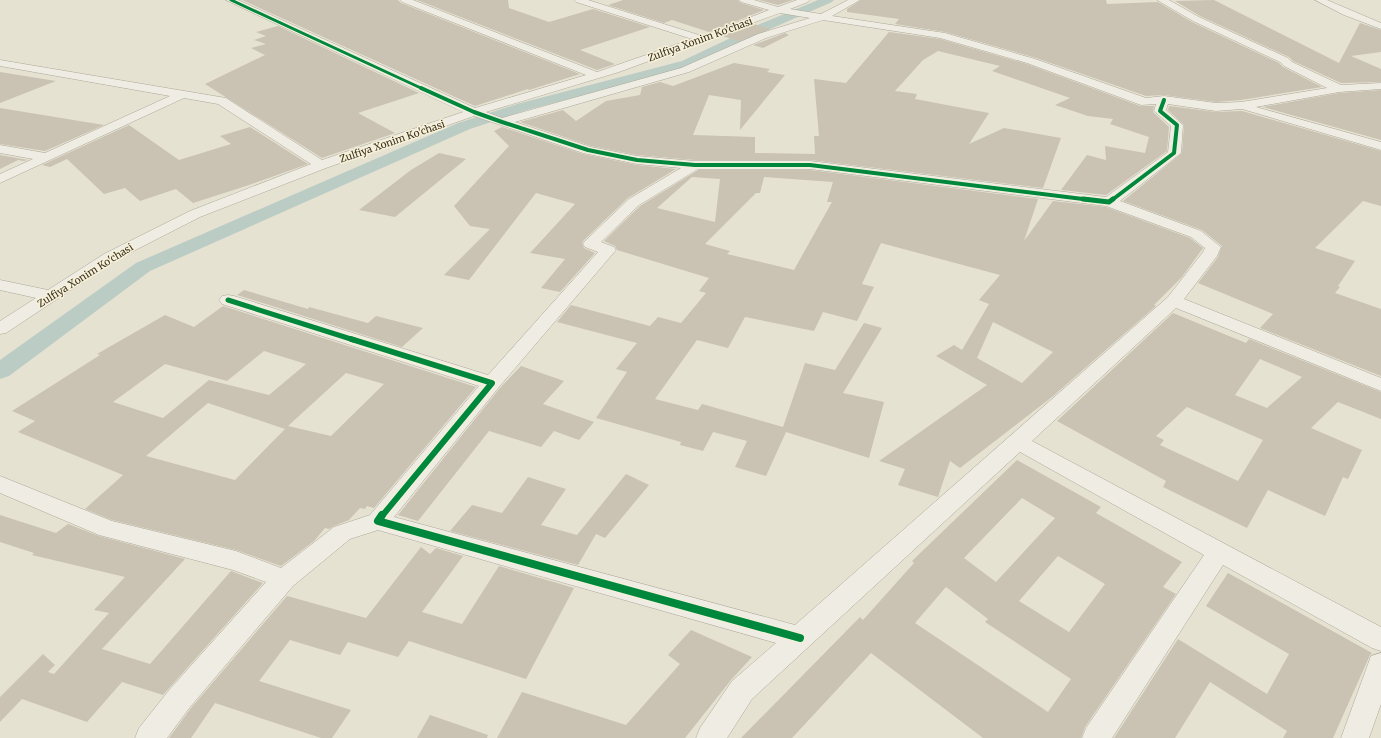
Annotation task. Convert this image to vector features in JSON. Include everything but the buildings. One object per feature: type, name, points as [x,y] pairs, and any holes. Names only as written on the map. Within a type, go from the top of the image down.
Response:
[{"type":"street","points":[[230,0],[476,112],[498,121],[595,151],[638,160],[695,165],[810,165],[1109,202],[1196,234],[1213,248],[1211,254],[1174,301],[742,690],[710,738]]},
{"type":"street","points":[[405,0],[595,75]]},
{"type":"street","points":[[579,0],[702,39]]},
{"type":"street","points":[[744,0],[817,17],[941,35],[1031,61],[1145,102],[1164,100],[1216,107],[1242,106],[1339,89],[1381,86]]},
{"type":"street","name":"Zulfiya Xonim Ko'chasi","points":[[0,329],[110,257],[195,214],[321,166],[476,112],[595,75],[616,70],[783,10],[805,0]]},
{"type":"street","points":[[498,121],[685,70],[762,36],[817,17],[855,0]]},
{"type":"street","points":[[1162,0],[1196,19],[1277,57],[1339,89]]},
{"type":"street","points":[[1320,0],[1347,13],[1381,26]]},
{"type":"street","points":[[0,63],[222,101],[321,166]]},
{"type":"street","points":[[0,179],[183,94]]},
{"type":"street","points":[[1109,202],[1174,153],[1177,125],[1160,111],[1164,100]]},
{"type":"street","points":[[1242,106],[1381,146]]},
{"type":"street","points":[[0,148],[45,157]]},
{"type":"street","points":[[378,521],[492,383],[608,250],[592,244],[634,202],[695,165]]},
{"type":"street","points":[[0,285],[50,296]]},
{"type":"street","points":[[228,300],[492,383]]},
{"type":"street","points":[[1174,301],[1381,385]]},
{"type":"street","points":[[1018,442],[1381,640]]},
{"type":"street","points":[[0,484],[107,529],[236,561],[284,579]]},
{"type":"street","points":[[149,738],[180,698],[284,579],[342,533],[378,521],[800,638]]},
{"type":"street","points":[[1096,738],[1219,551]]},
{"type":"street","points":[[1355,738],[1381,665]]},
{"type":"waterway","points":[[0,371],[143,267],[464,126],[522,107],[687,64],[764,27],[828,0]]},
{"type":"cycle path","points":[[231,0],[474,112],[588,150],[637,160],[695,165],[810,165],[1109,202],[1174,153],[1177,125],[1160,111],[1164,100]]},
{"type":"cycle path","points":[[228,300],[492,383],[378,521],[800,638]]}]
